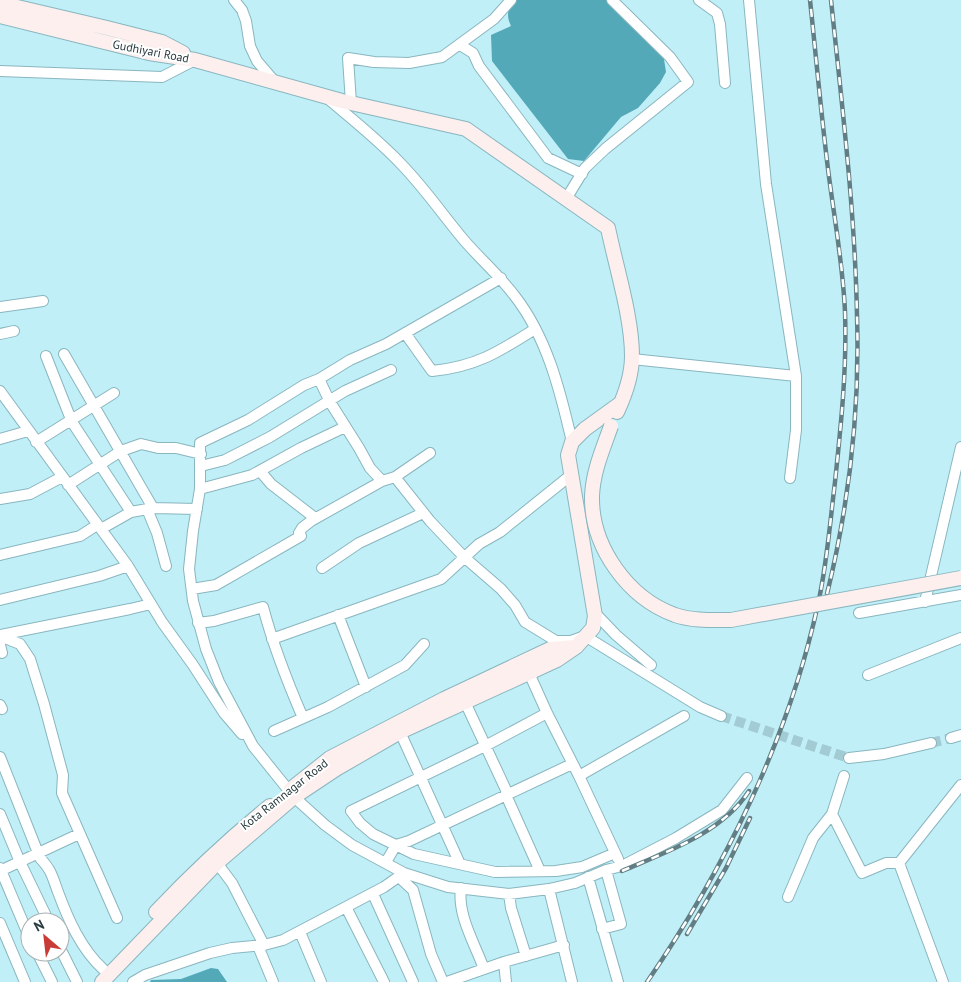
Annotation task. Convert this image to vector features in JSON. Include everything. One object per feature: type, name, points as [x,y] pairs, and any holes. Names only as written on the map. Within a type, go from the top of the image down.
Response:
[{"type":"street","points":[[234,0],[242,10],[246,21],[250,46],[257,61],[275,82]]},
{"type":"street","points":[[351,103],[348,58],[374,62],[409,63],[442,58],[494,19],[511,0]]},
{"type":"street","points":[[566,199],[585,168],[605,149],[688,82],[670,57],[612,0]]},
{"type":"street","points":[[699,0],[717,13],[720,24],[725,83]]},
{"type":"street","points":[[749,0],[766,184],[796,376],[796,430],[790,478]]},
{"type":"street","name":"Gudhiyari Road","points":[[0,3],[162,42],[195,60]]},
{"type":"street","name":"Gudhiyari Road","points":[[0,16],[149,53],[195,60]]},
{"type":"street","points":[[460,45],[473,53],[479,66],[548,158],[582,174]]},
{"type":"street","points":[[0,71],[162,77],[195,60],[351,103],[466,129],[608,228],[629,323],[632,359],[629,381],[595,470],[592,497],[596,524],[603,547],[629,586],[658,608],[676,615],[701,620],[731,620],[961,578]]},
{"type":"street","points":[[324,96],[404,166],[464,240],[515,296],[543,344],[557,382],[572,442]]},
{"type":"street","points":[[253,746],[219,682],[206,649],[192,601],[189,569],[200,488],[200,443],[248,420],[304,384],[319,379],[342,364],[386,344],[500,278]]},
{"type":"street","points":[[0,308],[43,301]]},
{"type":"street","points":[[405,333],[432,371],[464,366],[494,355],[535,328]]},
{"type":"street","points":[[0,334],[14,331]]},
{"type":"street","points":[[64,354],[121,451],[150,508],[166,566]]},
{"type":"street","points":[[46,356],[71,419],[131,512]]},
{"type":"street","points":[[632,359],[796,376]]},
{"type":"street","points":[[201,466],[225,460],[270,437],[345,392],[392,370]]},
{"type":"street","points":[[319,379],[330,402],[370,468],[382,481]]},
{"type":"street","points":[[0,391],[128,566],[151,604],[224,713],[292,794],[325,825],[352,845],[386,862],[401,875],[412,890],[431,954],[445,982],[504,962],[564,945]]},
{"type":"street","points":[[36,442],[114,393]]},
{"type":"street","points":[[0,757],[38,854],[50,869],[67,913],[102,976],[217,862],[292,794],[400,732],[557,660],[576,647],[593,628],[594,612],[568,455],[572,442],[585,429],[621,404]]},
{"type":"street","points":[[200,488],[245,477],[260,471],[301,448],[345,427]]},
{"type":"street","points":[[0,439],[28,431]]},
{"type":"street","points":[[0,499],[30,494],[65,481],[100,464],[121,451],[141,444],[158,448],[176,448],[200,454]]},
{"type":"street","points":[[925,602],[961,448]]},
{"type":"street","points":[[192,589],[216,585],[236,574],[300,536],[299,533],[302,528],[315,518],[382,481],[395,477],[430,453]]},
{"type":"street","points":[[260,471],[271,484],[315,518]]},
{"type":"street","points":[[272,639],[441,579],[479,544],[500,532],[571,475]]},
{"type":"street","points":[[395,477],[423,513],[464,558],[501,589],[515,605],[525,622],[556,641],[571,641],[585,636]]},
{"type":"street","points":[[0,555],[80,536],[131,512],[150,508],[196,509]]},
{"type":"street","points":[[322,568],[359,543],[423,513]]},
{"type":"street","points":[[0,600],[91,578],[128,566]]},
{"type":"street","points":[[859,614],[961,595]]},
{"type":"street","points":[[0,636],[130,610],[151,604]]},
{"type":"street","points":[[198,623],[214,621],[263,607],[272,639],[303,718]]},
{"type":"street","points":[[594,612],[616,635],[652,665]]},
{"type":"street","points":[[338,615],[366,687]]},
{"type":"street","points":[[598,644],[616,635]]},
{"type":"street","points":[[0,636],[20,644],[33,667],[64,775],[62,793],[118,918]]},
{"type":"street","points":[[585,636],[700,707],[721,716]]},
{"type":"street","points":[[868,675],[961,638]]},
{"type":"street","points":[[274,731],[328,707],[405,665],[424,644]]},
{"type":"street","name":"Kota Ramnagar Road","points":[[91,982],[102,976],[194,873],[238,832],[292,794],[330,758],[444,699],[550,649],[576,647]]},
{"type":"street","points":[[529,673],[622,866]]},
{"type":"street","points":[[465,702],[487,745],[506,790],[506,796],[540,871]]},
{"type":"street","points":[[547,713],[487,745],[351,811],[360,823],[373,834],[414,854],[495,872],[540,871],[582,867],[615,853]]},
{"type":"street","points":[[579,776],[684,716]]},
{"type":"street","points":[[400,732],[444,825],[460,864]]},
{"type":"street","points":[[850,758],[884,754],[931,743]]},
{"type":"street","points":[[386,862],[396,845],[409,842],[572,764]]},
{"type":"street","points":[[788,897],[813,838],[832,814],[844,776]]},
{"type":"street","points":[[133,982],[145,975],[210,952],[283,940],[373,894],[401,875],[420,878],[448,887],[509,894],[549,890],[576,883],[606,870],[622,866],[676,838],[722,810],[747,778]]},
{"type":"street","points":[[899,864],[961,785]]},
{"type":"street","points":[[0,814],[20,862],[45,912]]},
{"type":"street","points":[[832,814],[862,872],[886,863],[899,864]]},
{"type":"street","points":[[20,916],[0,870],[79,834]]},
{"type":"street","points":[[217,862],[232,883],[261,945],[273,982]]},
{"type":"street","points":[[899,864],[943,982]]},
{"type":"street","points":[[602,929],[621,924],[606,870]]},
{"type":"street","points":[[588,877],[618,982]]},
{"type":"street","points":[[412,890],[420,878]]},
{"type":"street","points":[[461,888],[460,898],[464,918],[484,969]]},
{"type":"street","points":[[549,890],[572,982]]},
{"type":"street","points":[[373,894],[413,982]]},
{"type":"street","points":[[509,894],[511,908],[526,956]]},
{"type":"street","points":[[346,907],[384,982]]},
{"type":"street","points":[[0,923],[24,982]]},
{"type":"street","points":[[300,932],[321,982]]},
{"type":"street","points":[[42,962],[52,982]]},
{"type":"street","points":[[67,962],[77,982]]},
{"type":"street","points":[[504,962],[506,982]]},
{"type":"water","points":[[516,0],[607,0],[663,53],[666,72],[660,83],[638,108],[621,117],[584,161],[568,159],[492,61],[491,35],[511,26],[508,12]]},
{"type":"water","points":[[211,968],[218,969],[227,982],[150,982],[151,980],[181,979]]},
{"type":"tunnel","points":[[721,716],[849,758]]},
{"type":"tunnel","points":[[931,743],[951,738]]},
{"type":"railway","points":[[647,982],[702,895],[727,849],[771,753],[790,704],[805,654],[824,574],[841,418],[845,355],[845,312],[825,148],[810,0]]},
{"type":"railway","points":[[827,594],[847,491],[857,386],[856,277],[851,198],[831,0]]},
{"type":"railway","points":[[622,871],[692,840],[709,830],[738,806],[749,791]]},
{"type":"railway","points":[[687,934],[726,868],[750,818]]}]
